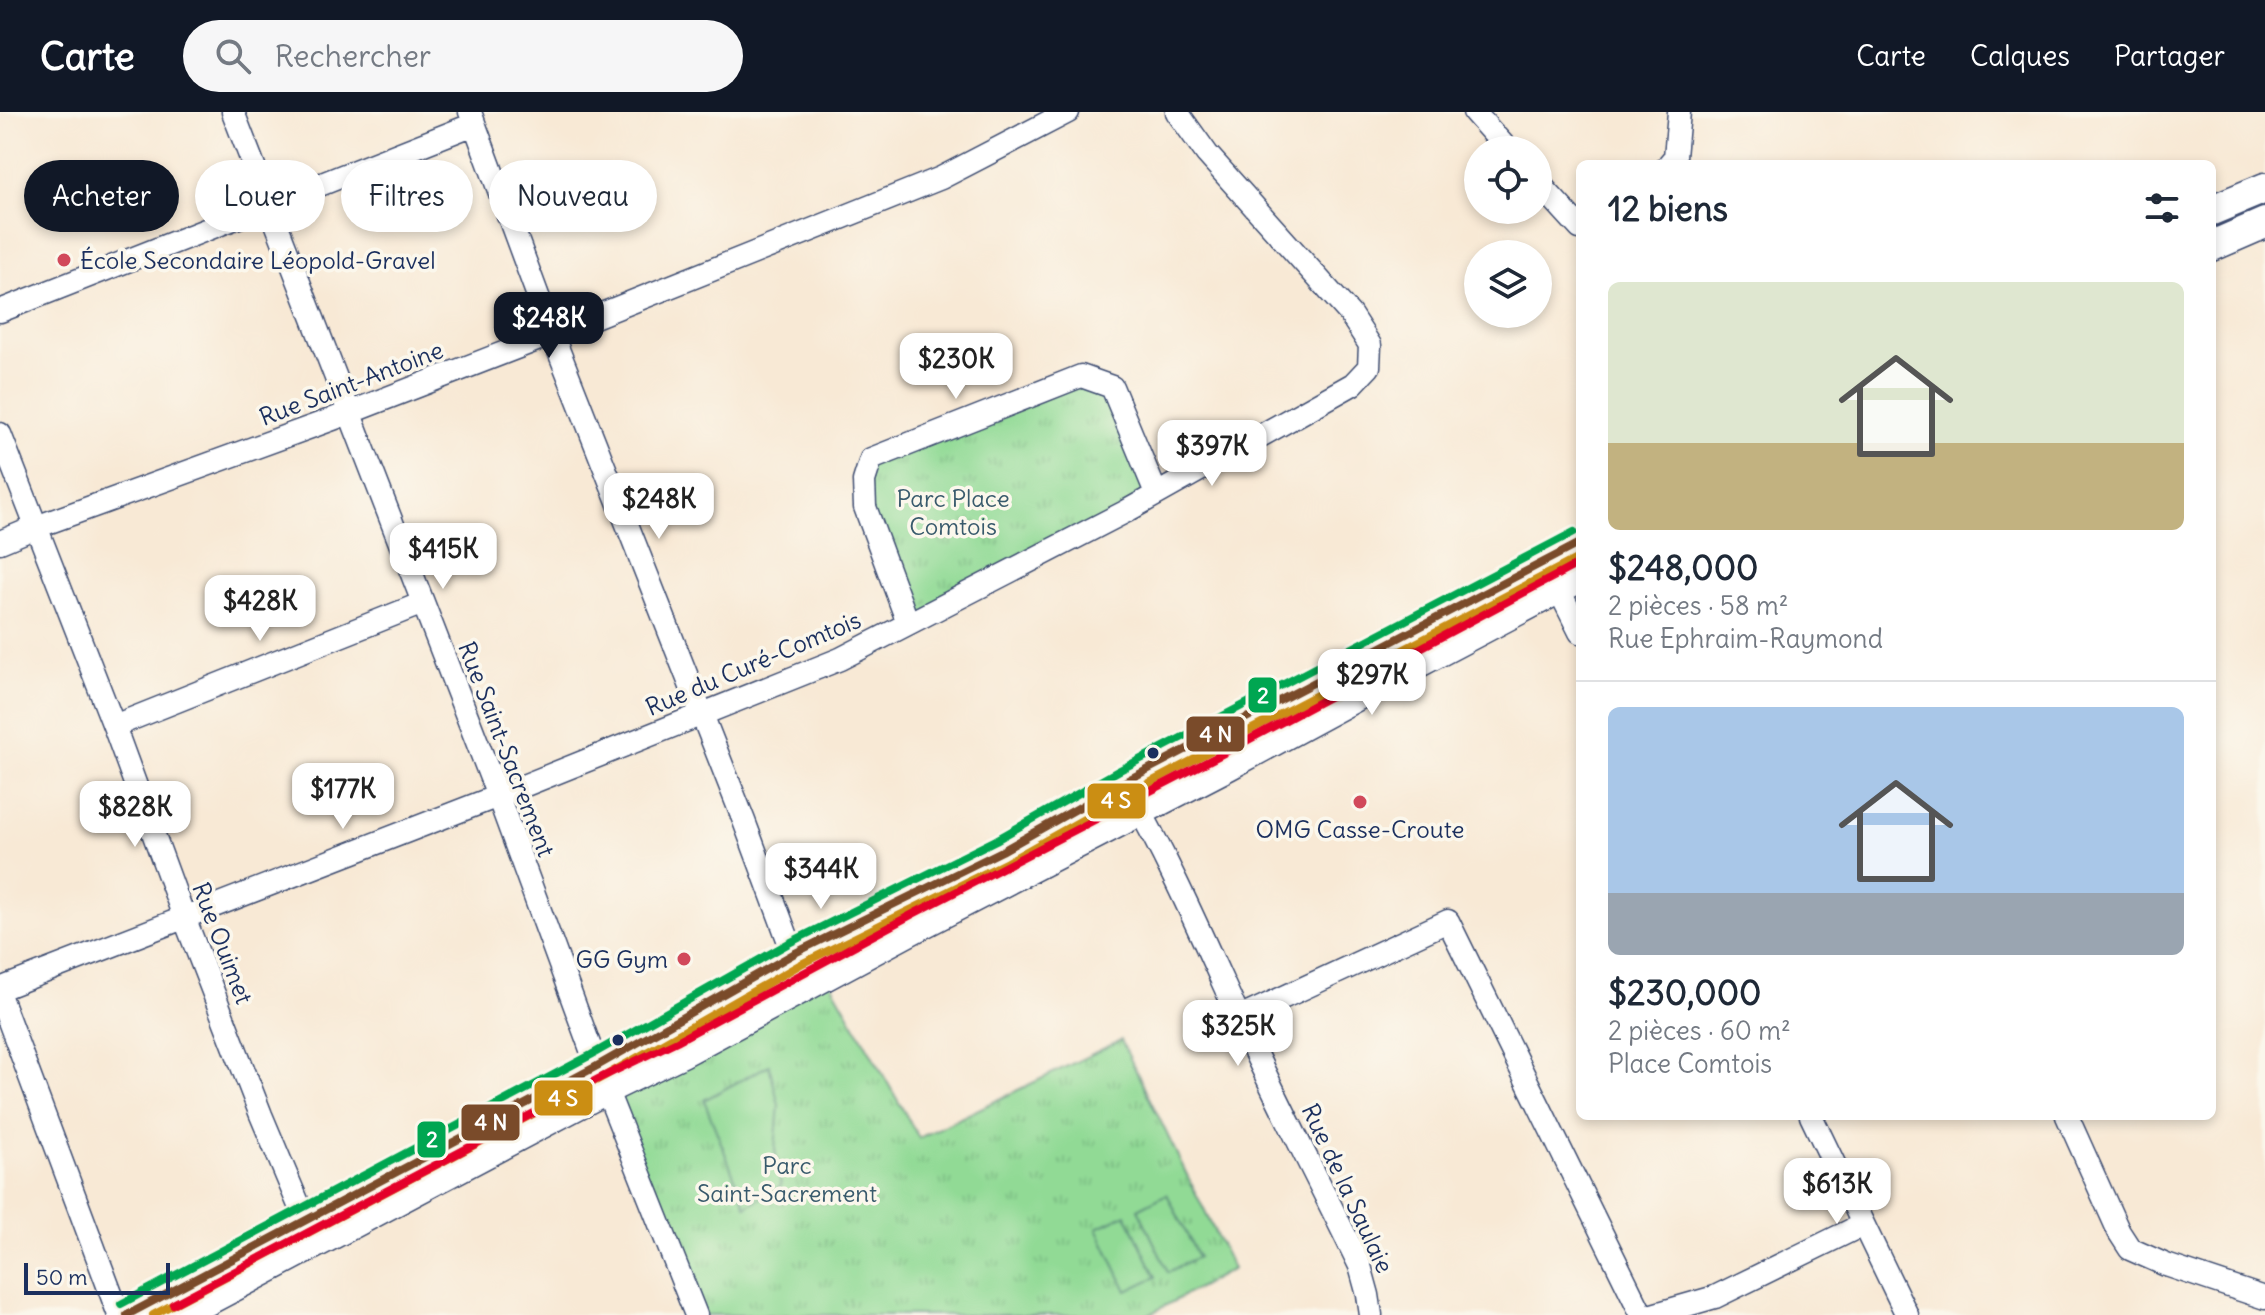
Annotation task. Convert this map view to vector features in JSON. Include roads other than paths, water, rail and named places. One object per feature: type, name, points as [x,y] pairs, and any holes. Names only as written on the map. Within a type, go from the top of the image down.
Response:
[{"type":"main road","points":[[2216,208],[2265,188]]},
{"type":"main road","points":[[2216,244],[2265,223]]},
{"type":"main road","points":[[601,1077],[682,1052],[1140,809],[1561,576],[1576,550]]},
{"type":"main road","points":[[127,1315],[310,1232],[480,1142],[601,1077],[795,953],[1002,851],[1124,782],[1561,576]]},
{"type":"main road","points":[[179,1315],[310,1232]]},
{"type":"street","name":"Rue Saint-Sacrement","points":[[233,112],[252,160]]},
{"type":"street","name":"Rue Saint-Antoine","points":[[0,542],[552,334],[941,178],[1068,112]]},
{"type":"street","name":"Rue du Curé-Comtois","points":[[0,989],[498,796],[840,659],[1125,512],[1353,384],[1369,367],[1370,345],[1350,314],[1207,154],[1177,112]]},
{"type":"street","points":[[1474,112],[1495,136]]},
{"type":"street","points":[[1672,160],[1679,112]]},
{"type":"street","points":[[325,181],[472,118],[552,334],[702,713],[805,985]]},
{"type":"street","points":[[1552,197],[1576,224]]},
{"type":"street","points":[[0,311],[200,232]]},
{"type":"street","name":"Rue Saint-Sacrement","points":[[279,232],[498,796],[601,1077],[696,1315]]},
{"type":"street","points":[[908,623],[865,507],[864,481],[871,459],[1081,376],[1112,387],[1156,493]]},
{"type":"street","name":"Rue Ouimet","points":[[0,434],[114,726],[184,917],[310,1232]]},
{"type":"street","points":[[1561,576],[1576,620]]},
{"type":"street","points":[[114,726],[423,603]]},
{"type":"street","name":"Rue de la Saulaie","points":[[1124,782],[1221,974],[1239,1018],[1360,1266],[1371,1315]]},
{"type":"street","points":[[1239,1018],[1448,921],[1642,1315]]},
{"type":"street","points":[[0,997],[119,1315]]},
{"type":"street","points":[[1813,1120],[1907,1315]]},
{"type":"street","points":[[2069,1120],[2119,1232],[2130,1249],[2166,1265],[2265,1298]]},
{"type":"street","points":[[1652,1315],[1715,1297],[1862,1225]]},
{"type":"place","name":"École Secondaire Léopold-Gravel","points":[[64,260]]},
{"type":"place","name":"OMG Casse-Croute","points":[[1360,802]]},
{"type":"place","name":"GG Gym","points":[[684,959]]},
{"type":"park label","name":"Parc Place Comtois","points":[[953,512]]},
{"type":"park label","name":"Parc Saint-Sacrement","points":[[787,1179]]}]
